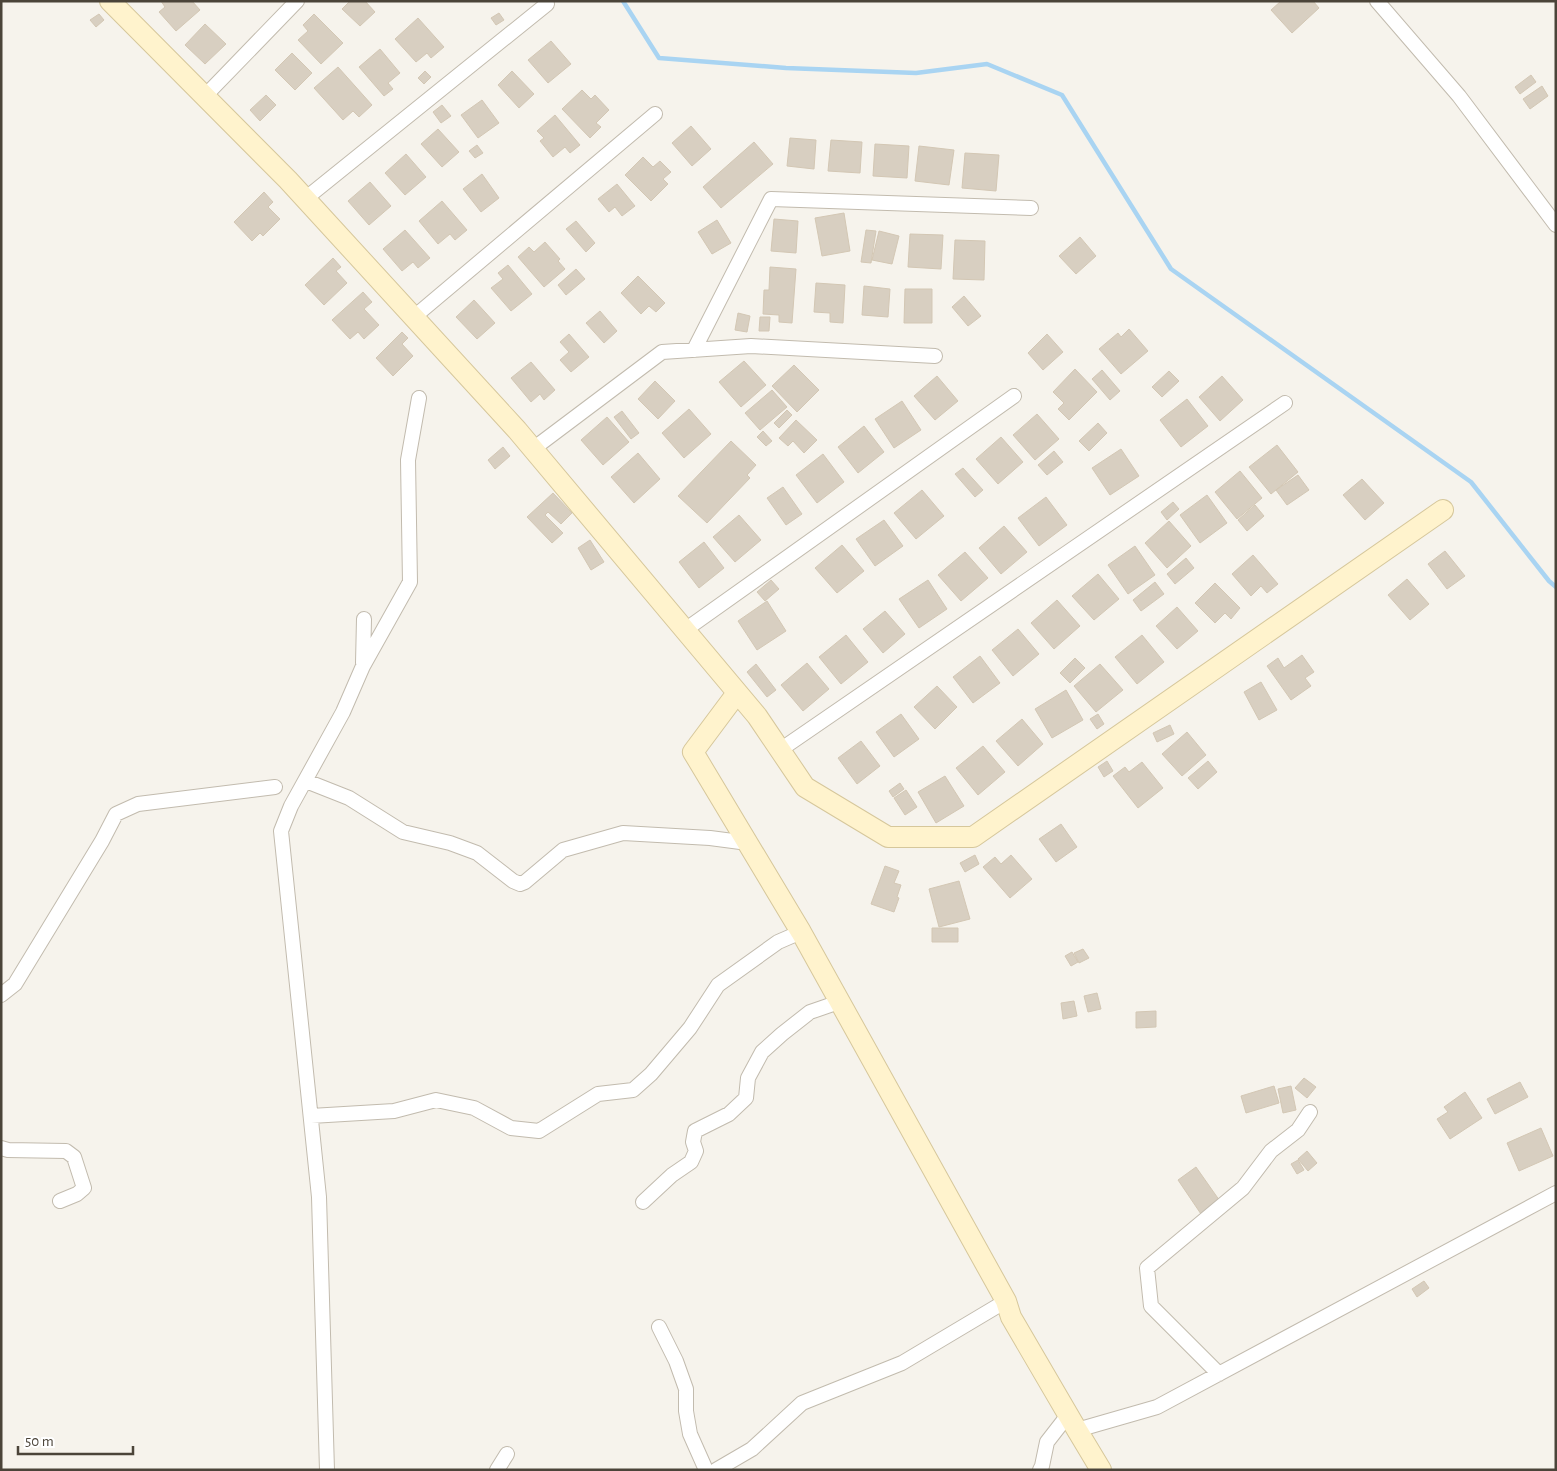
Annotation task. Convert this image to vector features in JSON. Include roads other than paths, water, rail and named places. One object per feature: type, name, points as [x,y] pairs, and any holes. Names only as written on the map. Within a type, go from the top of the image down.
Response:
[{"type":"street","points":[[110,1],[305,198],[533,449],[757,716],[805,787],[888,837],[973,837],[1443,510]]},
{"type":"street","points":[[205,96],[297,1]]},
{"type":"street","points":[[1377,1],[1459,96],[1556,225]]},
{"type":"street","points":[[305,198],[547,4]]},
{"type":"street","points":[[414,317],[655,114]]},
{"type":"street","points":[[694,350],[771,199],[1031,208]]},
{"type":"street","points":[[533,449],[662,352],[751,346],[935,356]]},
{"type":"street","points":[[685,630],[1014,396]]},
{"type":"street","points":[[327,1470],[319,1197],[281,830],[343,712],[363,666],[410,582],[408,460],[419,398]]},
{"type":"street","points":[[780,750],[1285,403]]},
{"type":"street","points":[[363,666],[364,619]]},
{"type":"street","points":[[737,693],[693,752],[801,932],[1006,1301],[1011,1317],[1101,1470]]},
{"type":"street","points":[[306,781],[349,798],[403,832],[450,843],[477,853],[520,884],[526,882],[563,850],[624,833],[748,842]]},
{"type":"street","points":[[1,994],[15,984],[102,841],[116,814],[138,804],[275,787]]},
{"type":"street","points":[[311,1116],[394,1112],[436,1100],[474,1108],[511,1128],[539,1131],[598,1094],[633,1090],[651,1074],[690,1028],[718,985],[778,942],[801,932]]},
{"type":"street","points":[[643,1202],[672,1175],[690,1162],[696,1151],[692,1142],[695,1132],[730,1114],[746,1098],[748,1078],[762,1052],[810,1012],[840,1002]]},
{"type":"street","points":[[1219,1374],[1151,1306],[1147,1268],[1243,1188],[1271,1151],[1298,1130],[1310,1112]]},
{"type":"street","points":[[1,1148],[8,1150],[66,1151],[74,1157],[84,1188],[77,1194],[60,1201]]},
{"type":"street","points":[[1040,1470],[1048,1442],[1072,1423],[1157,1407],[1556,1193]]},
{"type":"street","points":[[716,1470],[752,1449],[802,1403],[902,1363],[1006,1301]]},
{"type":"street","points":[[659,1327],[676,1361],[686,1390],[686,1411],[690,1434],[706,1470]]},
{"type":"street","points":[[498,1470],[507,1454]]},
{"type":"waterway","points":[[623,1],[659,58],[786,68],[916,73],[987,64],[1062,95],[1171,269],[1471,482],[1549,581],[1556,587]]}]
